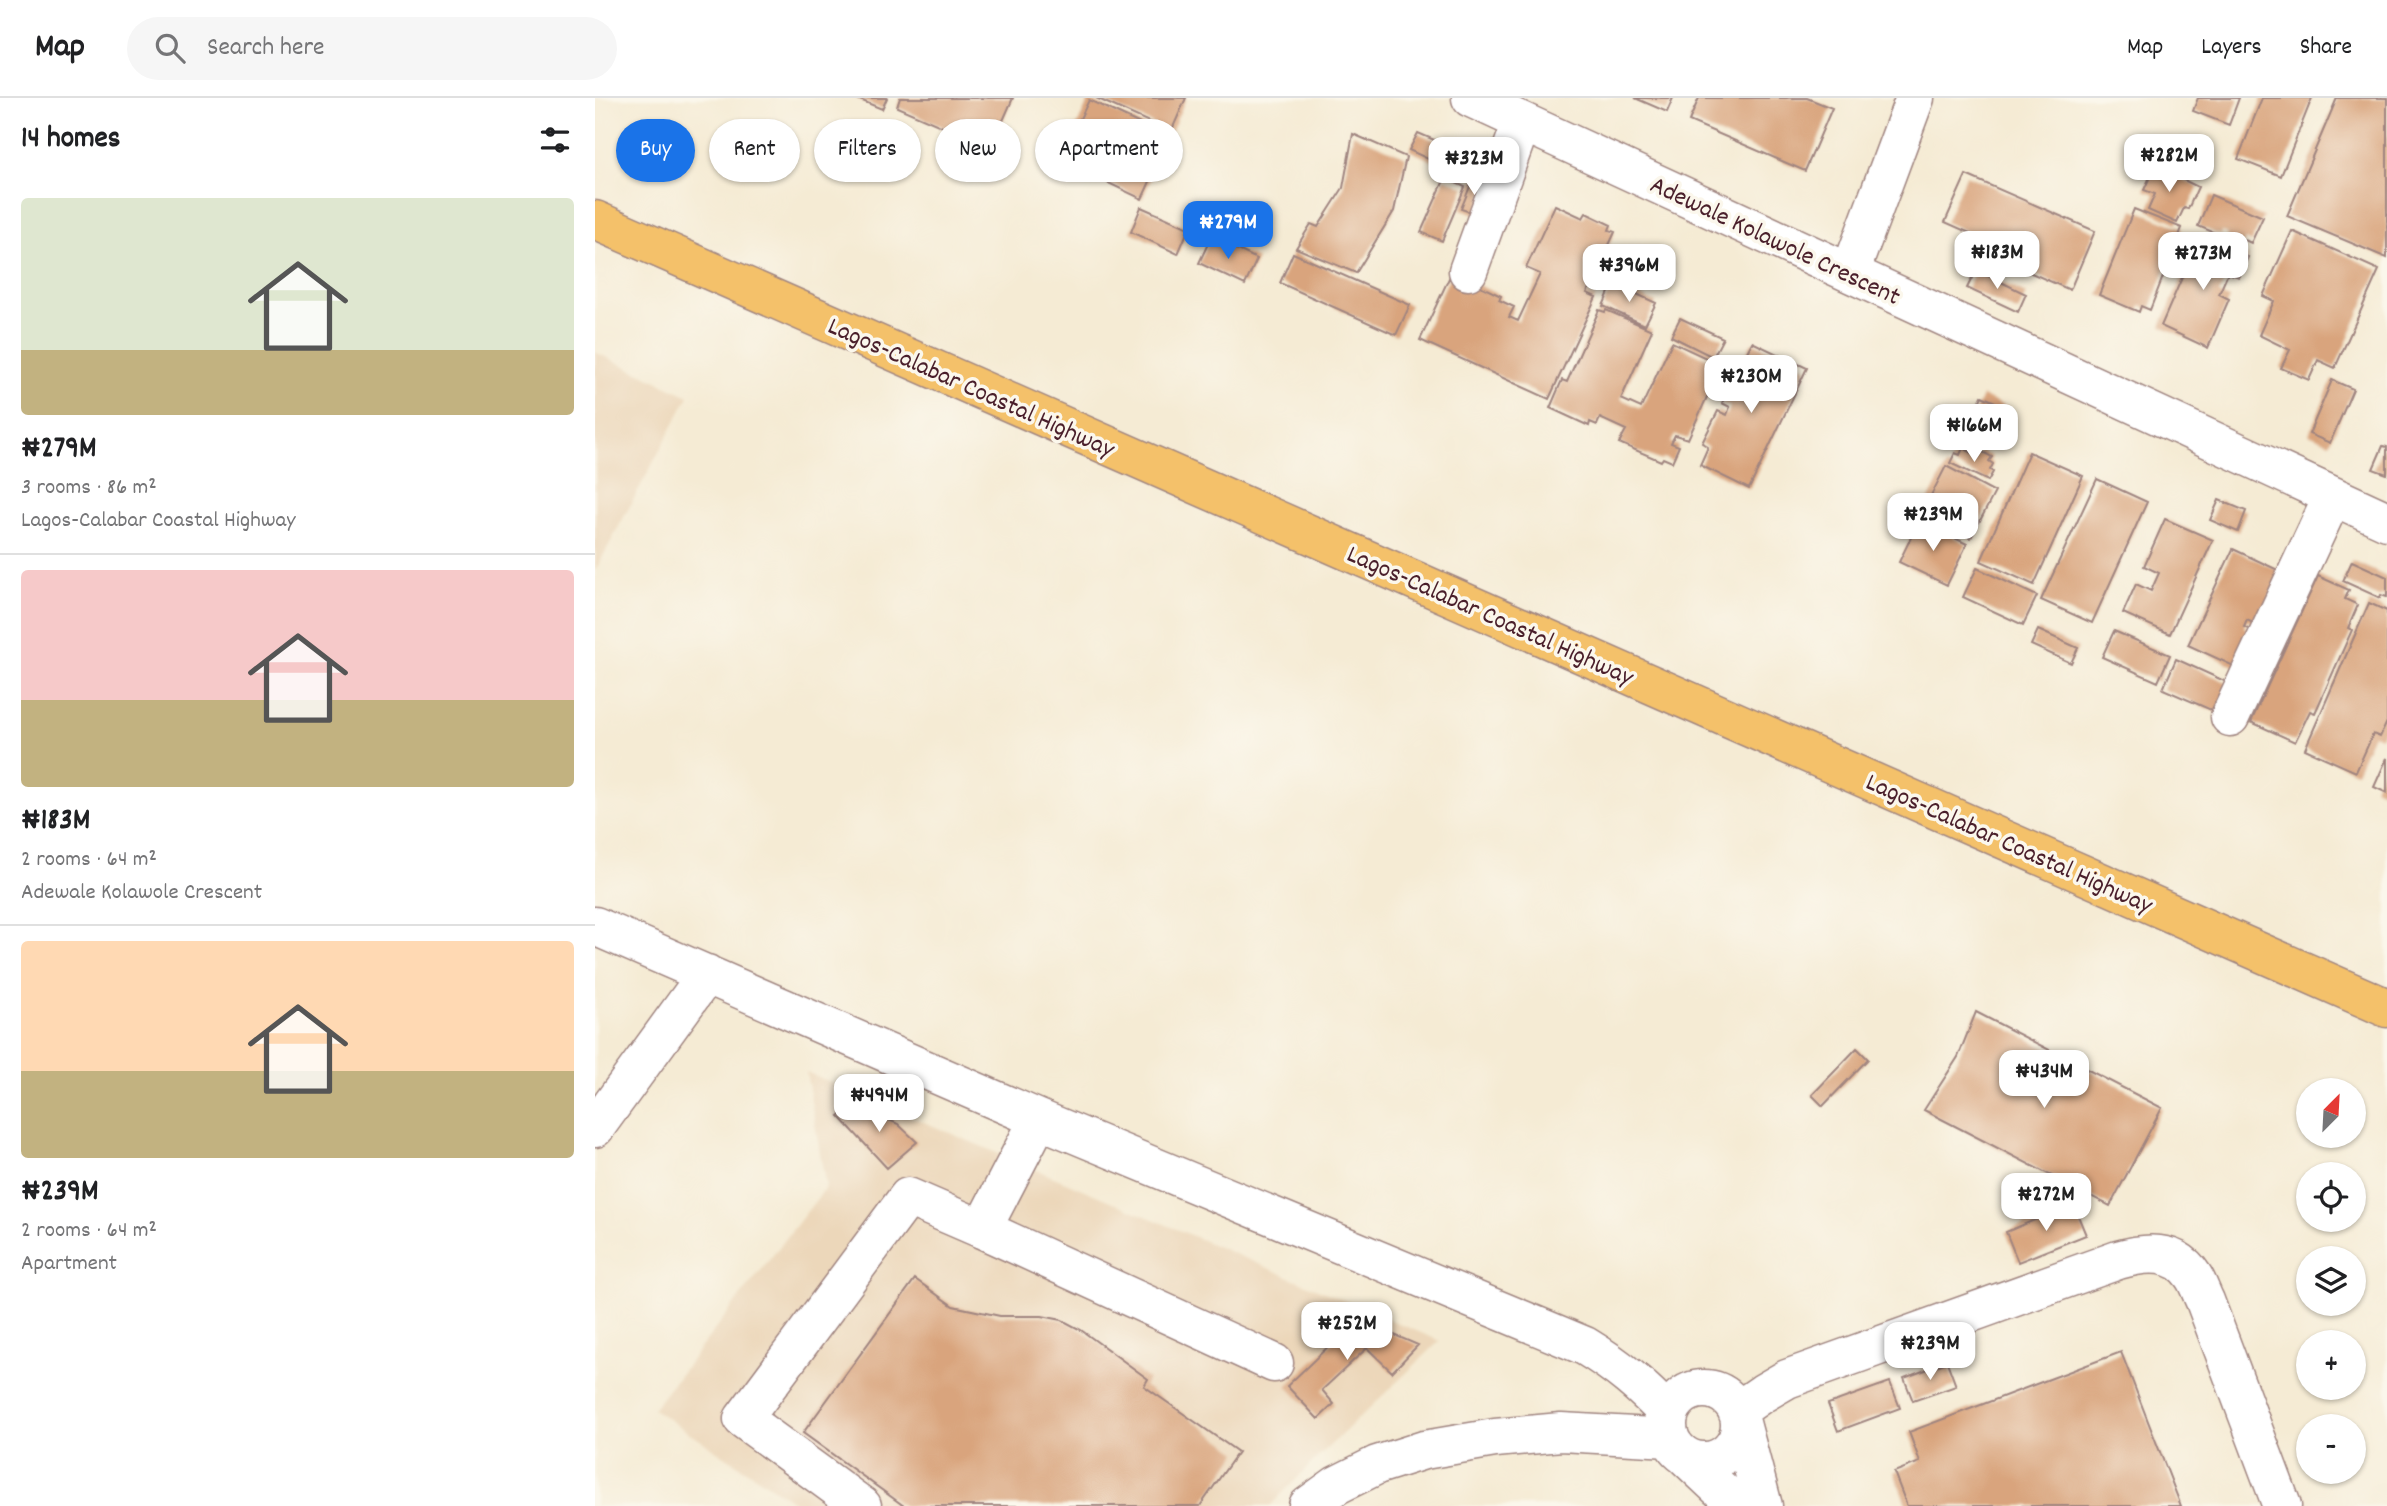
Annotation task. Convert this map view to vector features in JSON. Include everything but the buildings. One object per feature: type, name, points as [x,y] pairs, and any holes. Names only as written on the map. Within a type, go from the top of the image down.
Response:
[{"type":"highway","name":"Lagos-Calabar Coastal Highway","points":[[595,220],[2387,1008]]},
{"type":"street","name":"Adewale Kolawole Crescent","points":[[1471,98],[2387,522]]},
{"type":"street","points":[[1850,273],[1915,98]]},
{"type":"street","points":[[1468,271],[1522,122]]},
{"type":"street","points":[[2230,717],[2333,496]]},
{"type":"street","points":[[595,926],[1039,1119],[1585,1346],[1633,1359],[1733,1409]]},
{"type":"street","points":[[595,1128],[707,974]]},
{"type":"street","points":[[982,1228],[1039,1119]]},
{"type":"street","points":[[862,1506],[743,1419],[908,1197],[982,1228],[1274,1363]]},
{"type":"street","points":[[1733,1409],[1787,1379],[2119,1260],[2139,1254],[2160,1254],[2178,1262],[2192,1274],[2201,1292],[2282,1506]]},
{"type":"street","points":[[1585,1346],[1615,1364],[1642,1386],[1675,1437],[1738,1506]]},
{"type":"street","points":[[1675,1437],[1675,1403],[1684,1394],[1708,1389],[1733,1409],[1763,1506]]},
{"type":"street","points":[[1308,1506],[1337,1485],[1377,1465],[1424,1450],[1495,1438],[1561,1432],[1675,1437],[1708,1462],[1720,1459],[1730,1451],[1739,1436],[1733,1409]]},
{"type":"shaded area","points":[[595,352],[689,396],[595,571]]},
{"type":"shaded area","points":[[806,1072],[1440,1341],[1270,1506],[801,1506],[653,1409],[826,1187]]}]
